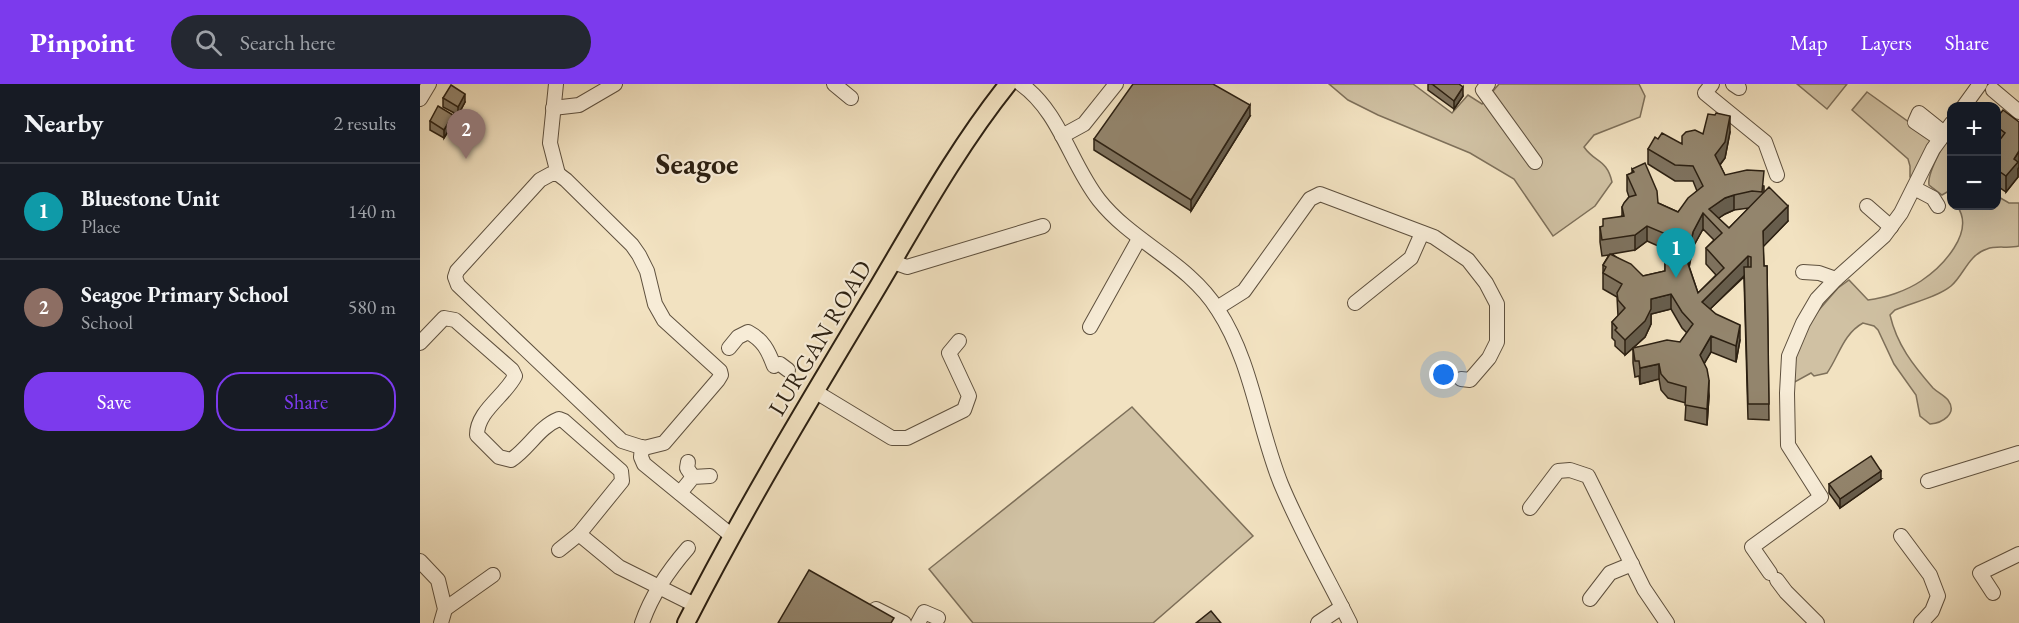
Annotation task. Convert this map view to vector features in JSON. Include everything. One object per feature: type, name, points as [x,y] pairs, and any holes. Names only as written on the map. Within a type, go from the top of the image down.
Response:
[{"type":"main road","name":"LURGAN ROAD","points":[[686,623],[732,536],[893,262],[969,135],[1008,84]]},
{"type":"street","points":[[420,99],[429,84]]},
{"type":"street","points":[[556,84],[550,143],[558,174],[632,245],[647,271],[655,304],[664,320],[720,371],[721,375],[718,380],[664,443],[653,447],[642,447],[622,441],[461,288],[455,277],[457,271],[540,180],[552,174],[558,174]]},
{"type":"street","points":[[553,108],[579,105],[615,84]]},
{"type":"street","points":[[834,84],[851,98]]},
{"type":"street","points":[[1021,84],[1044,104],[1082,176],[1115,220],[1182,268],[1202,287],[1230,329],[1281,484],[1350,623]]},
{"type":"street","points":[[1062,136],[1084,124],[1116,84]]},
{"type":"street","points":[[1488,84],[1483,90],[1535,162]]},
{"type":"street","points":[[1712,84],[1705,93],[1765,142],[1777,175]]},
{"type":"street","points":[[1966,102],[1973,86]]},
{"type":"street","points":[[1993,90],[2019,112]]},
{"type":"street","points":[[1817,623],[1786,592],[1752,547],[1821,496],[1788,445],[1786,393],[1789,356],[1803,323],[1817,299],[1891,227],[1945,132],[1915,122],[1918,113]]},
{"type":"street","points":[[1217,308],[1244,291],[1310,199],[1320,194],[1434,237],[1468,260],[1486,283],[1497,304],[1497,342],[1489,358],[1470,380],[1461,379]]},
{"type":"street","points":[[1867,206],[1891,227]]},
{"type":"street","points":[[893,262],[907,267],[1043,226]]},
{"type":"street","points":[[1355,303],[1411,258],[1422,233]]},
{"type":"street","points":[[1090,327],[1139,239]]},
{"type":"street","points":[[1803,273],[1819,273],[1836,279]]},
{"type":"street","points":[[420,344],[444,318],[455,320],[512,370],[515,376],[509,387],[485,413],[477,426],[477,435],[499,458],[511,460],[549,423],[559,418],[621,471],[622,481],[579,534],[559,550]]},
{"type":"street","points":[[729,348],[738,337],[748,332],[760,339],[780,367]]},
{"type":"street","points":[[816,392],[892,438],[907,438],[964,410],[969,396],[949,353],[959,340]]},
{"type":"street","points":[[642,447],[644,464],[732,536]]},
{"type":"street","points":[[1928,481],[2019,453]]},
{"type":"street","points":[[688,462],[687,468],[693,477]]},
{"type":"street","points":[[1530,508],[1558,471],[1570,470],[1588,476],[1644,589],[1667,623]]},
{"type":"street","points":[[680,493],[693,477],[710,476]]},
{"type":"street","points":[[579,534],[619,567],[695,605]]},
{"type":"street","points":[[1901,536],[1930,575],[1938,596],[1932,611],[1921,623]]},
{"type":"street","points":[[648,621],[658,588],[670,568],[685,552],[693,565]]},
{"type":"street","points":[[1993,593],[1975,575],[2019,554]]},
{"type":"street","points":[[420,561],[438,580],[443,616]]},
{"type":"street","points":[[1590,599],[1610,573],[1632,564]]},
{"type":"street","points":[[443,616],[494,575]]},
{"type":"street","points":[[863,602],[903,623]]},
{"type":"street","points":[[1318,623],[1342,607]]},
{"type":"street","points":[[918,623],[924,612],[938,618]]},
{"type":"shaded area","points":[[1329,84],[1413,84],[1452,113],[1468,95],[1482,104],[1499,84],[1639,84],[1645,96],[1640,117],[1594,135],[1584,147],[1604,165],[1612,182],[1595,206],[1553,236],[1514,179],[1470,153],[1378,115],[1348,100]]},
{"type":"shaded area","points":[[1797,84],[1847,84],[1827,109]]},
{"type":"shaded area","points":[[1867,92],[1931,138],[1931,145],[1912,179],[1908,159],[1852,110]]},
{"type":"shaded area","points":[[1947,141],[1947,192],[1942,195],[1929,185],[1933,167]]},
{"type":"shaded area","points":[[2001,198],[2009,203],[2019,203],[2019,246],[1991,248],[1981,252],[1971,260],[1946,290],[1895,310],[1890,315],[1901,345],[1912,363],[1951,405],[1950,413],[1944,420],[1930,424],[1920,416],[1916,395],[1894,364],[1878,330],[1874,326],[1863,323],[1846,339],[1827,373],[1814,376],[1811,373],[1793,383],[1796,353],[1818,311],[1838,288],[1849,280],[1868,300],[1895,294],[1915,285],[1938,267],[1954,248],[1962,227],[1962,216],[1959,210],[2001,210]]},
{"type":"shaded area","points":[[1132,407],[1253,536],[1153,623],[973,623],[929,569]]},
{"type":"building","points":[[1133,84],[1213,84],[1250,105],[1191,200],[1094,139]]},
{"type":"building","points":[[1432,84],[1459,84],[1463,87],[1454,101]]},
{"type":"building","points":[[451,85],[465,94],[458,107],[443,98]]},
{"type":"building","points":[[438,106],[453,115],[444,130],[430,121]]},
{"type":"building","points":[[2003,110],[2019,122],[2019,151],[2014,159],[2018,162],[2006,176],[2001,172],[2001,138],[2005,133],[2001,130]]},
{"type":"building","points":[[1716,113],[1730,116],[1725,142],[1715,155],[1725,175],[1747,170],[1764,171],[1762,192],[1752,191],[1734,195],[1709,209],[1729,228],[1769,187],[1788,206],[1763,231],[1764,266],[1767,266],[1769,404],[1748,404],[1744,267],[1751,267],[1751,257],[1748,256],[1702,302],[1716,314],[1740,325],[1736,346],[1711,336],[1700,355],[1707,369],[1709,380],[1707,409],[1685,405],[1686,387],[1668,382],[1661,374],[1659,364],[1640,368],[1639,361],[1635,361],[1633,348],[1667,340],[1680,342],[1693,324],[1671,294],[1651,299],[1651,309],[1645,321],[1625,340],[1615,330],[1617,328],[1612,322],[1625,308],[1618,300],[1617,293],[1622,284],[1603,273],[1606,267],[1603,265],[1610,254],[1631,264],[1643,276],[1665,271],[1665,249],[1668,235],[1647,226],[1635,235],[1602,240],[1600,227],[1603,226],[1603,219],[1624,216],[1622,207],[1624,203],[1629,197],[1636,195],[1627,175],[1634,172],[1632,169],[1645,163],[1657,191],[1658,203],[1678,212],[1688,198],[1703,186],[1693,166],[1675,165],[1648,149],[1655,137],[1658,139],[1662,133],[1682,144],[1682,136],[1686,132],[1695,130],[1703,134],[1708,114],[1715,115]],"holes":[[[1703,213],[1722,233],[1706,248],[1724,268],[1698,293],[1688,264],[1693,232]]]},
{"type":"building","points":[[1871,456],[1881,471],[1840,499],[1829,484]]},
{"type":"building","points":[[809,570],[894,618],[891,623],[778,623]]},
{"type":"building","points":[[1211,611],[1221,623],[1196,623]]},
{"type":"place","name":"Seagoe Primary School","points":[[466,159]]},
{"type":"place","name":"Bluestone Unit","points":[[1676,278]]},
{"type":"district","name":"Seagoe","points":[[697,164]]}]
